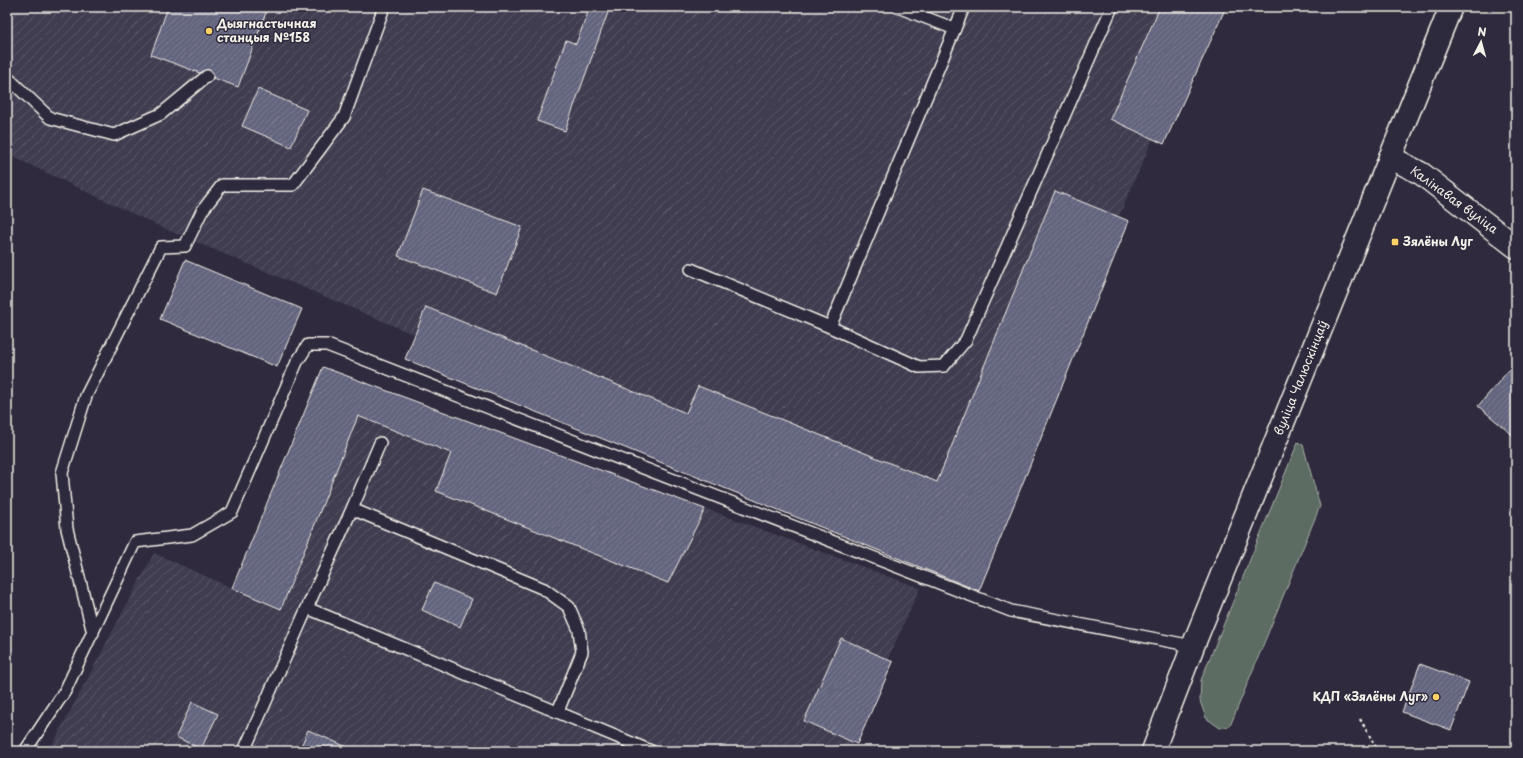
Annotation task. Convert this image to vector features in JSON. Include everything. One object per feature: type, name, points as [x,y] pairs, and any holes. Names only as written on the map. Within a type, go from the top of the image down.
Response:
[{"type":"main road","name":"вуліца Чалюскінцаў","points":[[1153,751],[1193,646],[1451,7]]},
{"type":"main road","name":"Калінавая вуліца","points":[[1390,156],[1422,174],[1516,247]]},
{"type":"lane","points":[[93,633],[67,529],[62,473],[86,396],[161,247],[185,246],[202,211],[222,185],[293,185],[344,117],[384,7]]},
{"type":"lane","points":[[898,7],[955,29]]},
{"type":"lane","points":[[830,327],[964,7]]},
{"type":"lane","points":[[691,269],[830,327],[919,367],[944,366],[966,340],[1112,7]]},
{"type":"lane","points":[[7,77],[50,118],[114,135],[161,114],[207,76]]},
{"type":"lane","points":[[25,751],[65,691],[136,542],[192,535],[232,512],[297,362],[308,345],[327,345],[1011,611],[1148,636],[1193,646]]},
{"type":"lane","points":[[244,751],[380,443]]},
{"type":"lane","points":[[352,509],[544,589],[569,607],[579,630],[582,652],[558,712]]},
{"type":"lane","points":[[308,608],[651,751]]},
{"type":"path","points":[[1360,719],[1378,751]]},
{"type":"shaded area","points":[[7,7],[1226,7],[1164,144],[1153,139],[1119,216],[1129,221],[1010,514],[698,386],[686,413],[426,307],[415,335],[163,228],[7,154]]},
{"type":"shaded area","points":[[323,367],[920,588],[888,659],[893,662],[857,744],[853,743],[850,751],[49,751],[154,553],[232,588]]},
{"type":"green space","points":[[1298,442],[1303,445],[1320,506],[1230,726],[1220,728],[1206,718],[1200,701],[1201,680]]},
{"type":"building","name":"Дыягнастычная станцыя №158","points":[[168,7],[268,7],[238,87],[151,55]]},
{"type":"building","points":[[590,7],[610,7],[565,131],[537,121],[566,40],[576,44]]},
{"type":"building","points":[[1160,7],[1226,7],[1164,144],[1110,119]]},
{"type":"building","points":[[258,89],[307,110],[291,147],[242,126]]},
{"type":"building","points":[[423,190],[522,227],[497,293],[398,256]]},
{"type":"building","points":[[1055,191],[1129,221],[979,591],[405,359],[426,307],[686,413],[698,386],[937,482]]},
{"type":"building","points":[[185,260],[302,309],[277,367],[160,319]]},
{"type":"building","points":[[1515,363],[1516,364],[1516,438],[1478,406]]},
{"type":"building","points":[[323,367],[705,509],[668,583],[436,491],[451,453],[358,416],[281,609],[232,588]]},
{"type":"building","points":[[434,583],[472,599],[460,627],[422,610]]},
{"type":"building","points":[[841,638],[893,662],[857,744],[804,721]]},
{"type":"building","name":"КДП «Зялёны Луг»","points":[[1420,664],[1469,682],[1451,730],[1402,712]]},
{"type":"building","points":[[192,702],[218,714],[201,749],[176,737]]},
{"type":"building","points":[[308,730],[356,751],[299,751]]},
{"type":"place","name":"Дыягнастычная станцыя №158","points":[[209,31]]},
{"type":"place","name":"Зялёны Луг","points":[[1395,242]]},
{"type":"place","name":"КДП «Зялёны Луг»","points":[[1436,697]]}]
